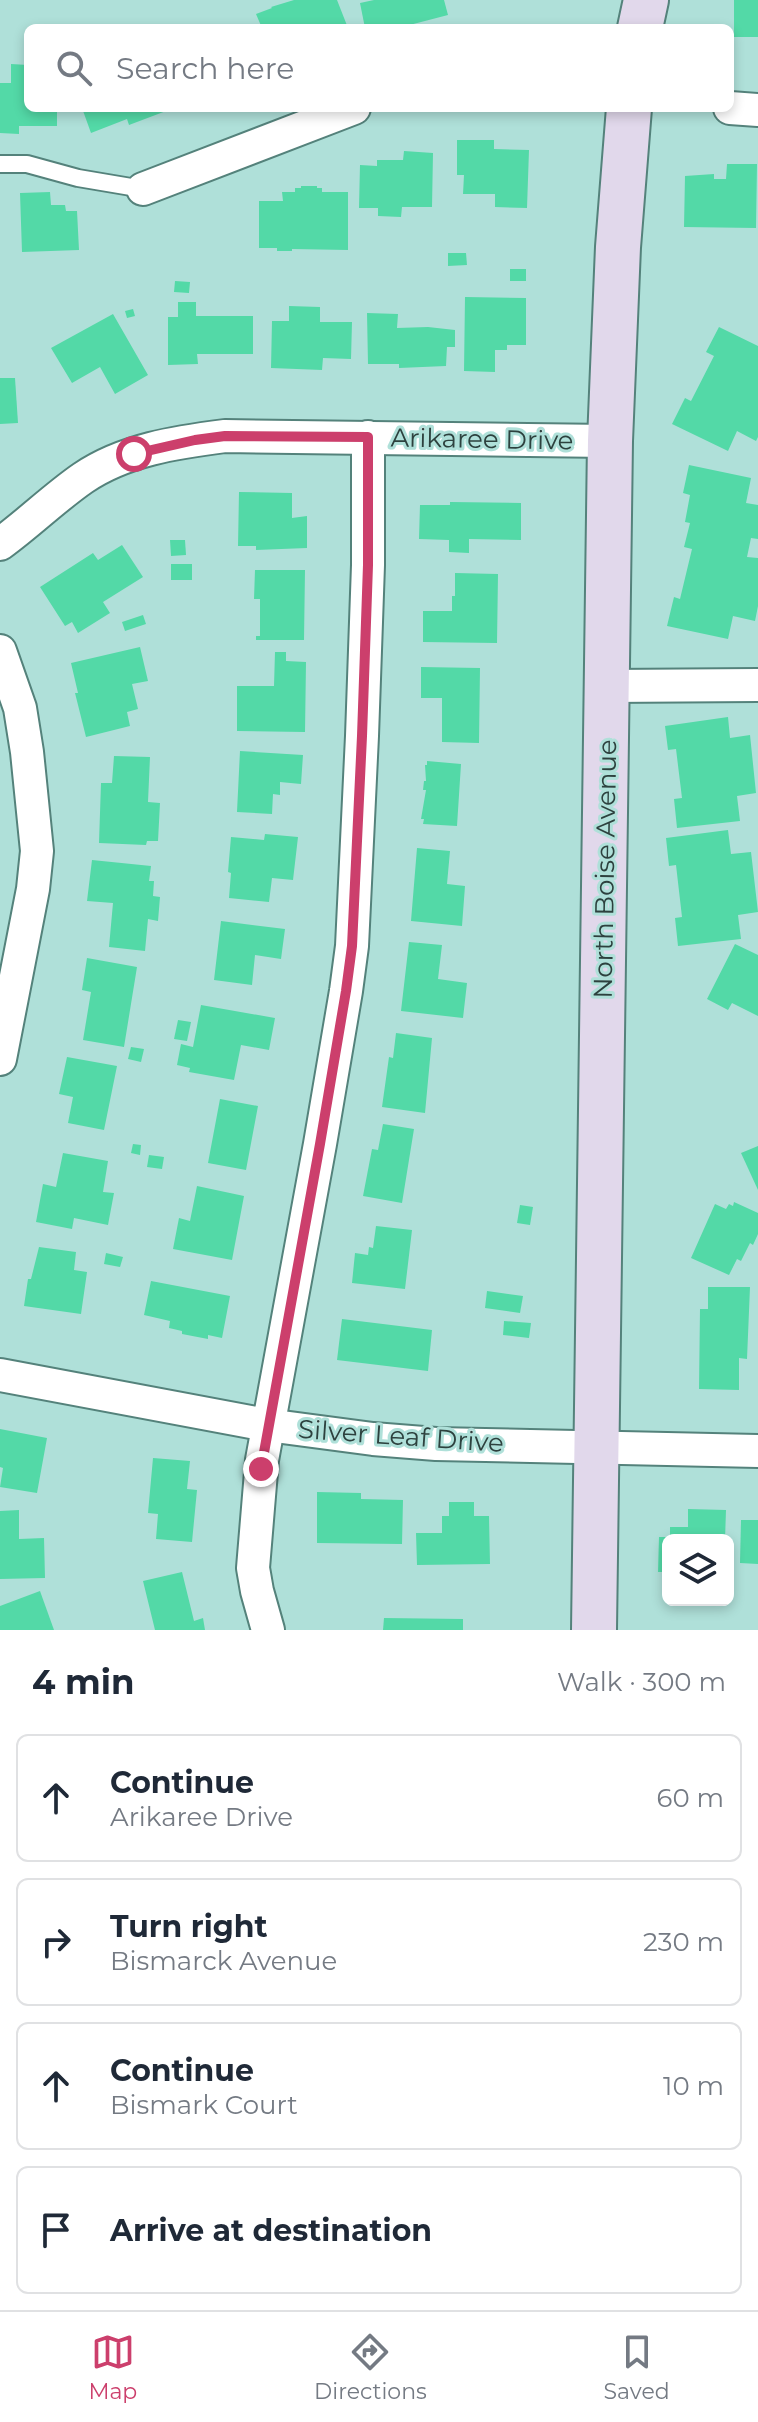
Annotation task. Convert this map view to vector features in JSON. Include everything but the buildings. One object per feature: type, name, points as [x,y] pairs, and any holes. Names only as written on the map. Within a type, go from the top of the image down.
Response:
[{"type":"street","points":[[641,24],[646,0]]},
{"type":"street","points":[[734,108],[758,110]]},
{"type":"street","points":[[143,189],[344,112]]},
{"type":"street","name":"North Boise Avenue","points":[[594,1630],[610,441],[618,247],[629,112]]},
{"type":"street","name":"Arikaree Drive","points":[[0,544],[86,476],[110,463],[134,454],[195,440],[225,436],[610,441]]},
{"type":"street","points":[[268,1630],[253,1568],[262,1460],[320,1144],[352,946],[368,565],[368,437]]},
{"type":"street","points":[[0,651],[20,708],[37,851],[33,889],[0,1059]]},
{"type":"street","points":[[607,686],[758,685]]},
{"type":"street","name":"Silver Leaf Drive","points":[[0,1375],[267,1425],[373,1439],[436,1444],[758,1451]]},
{"type":"lane","points":[[0,164],[27,164],[78,178],[143,189]]},
{"type":"route","points":[[134,454],[225,436],[368,437],[368,565],[352,946],[320,1144],[261,1469]]}]
